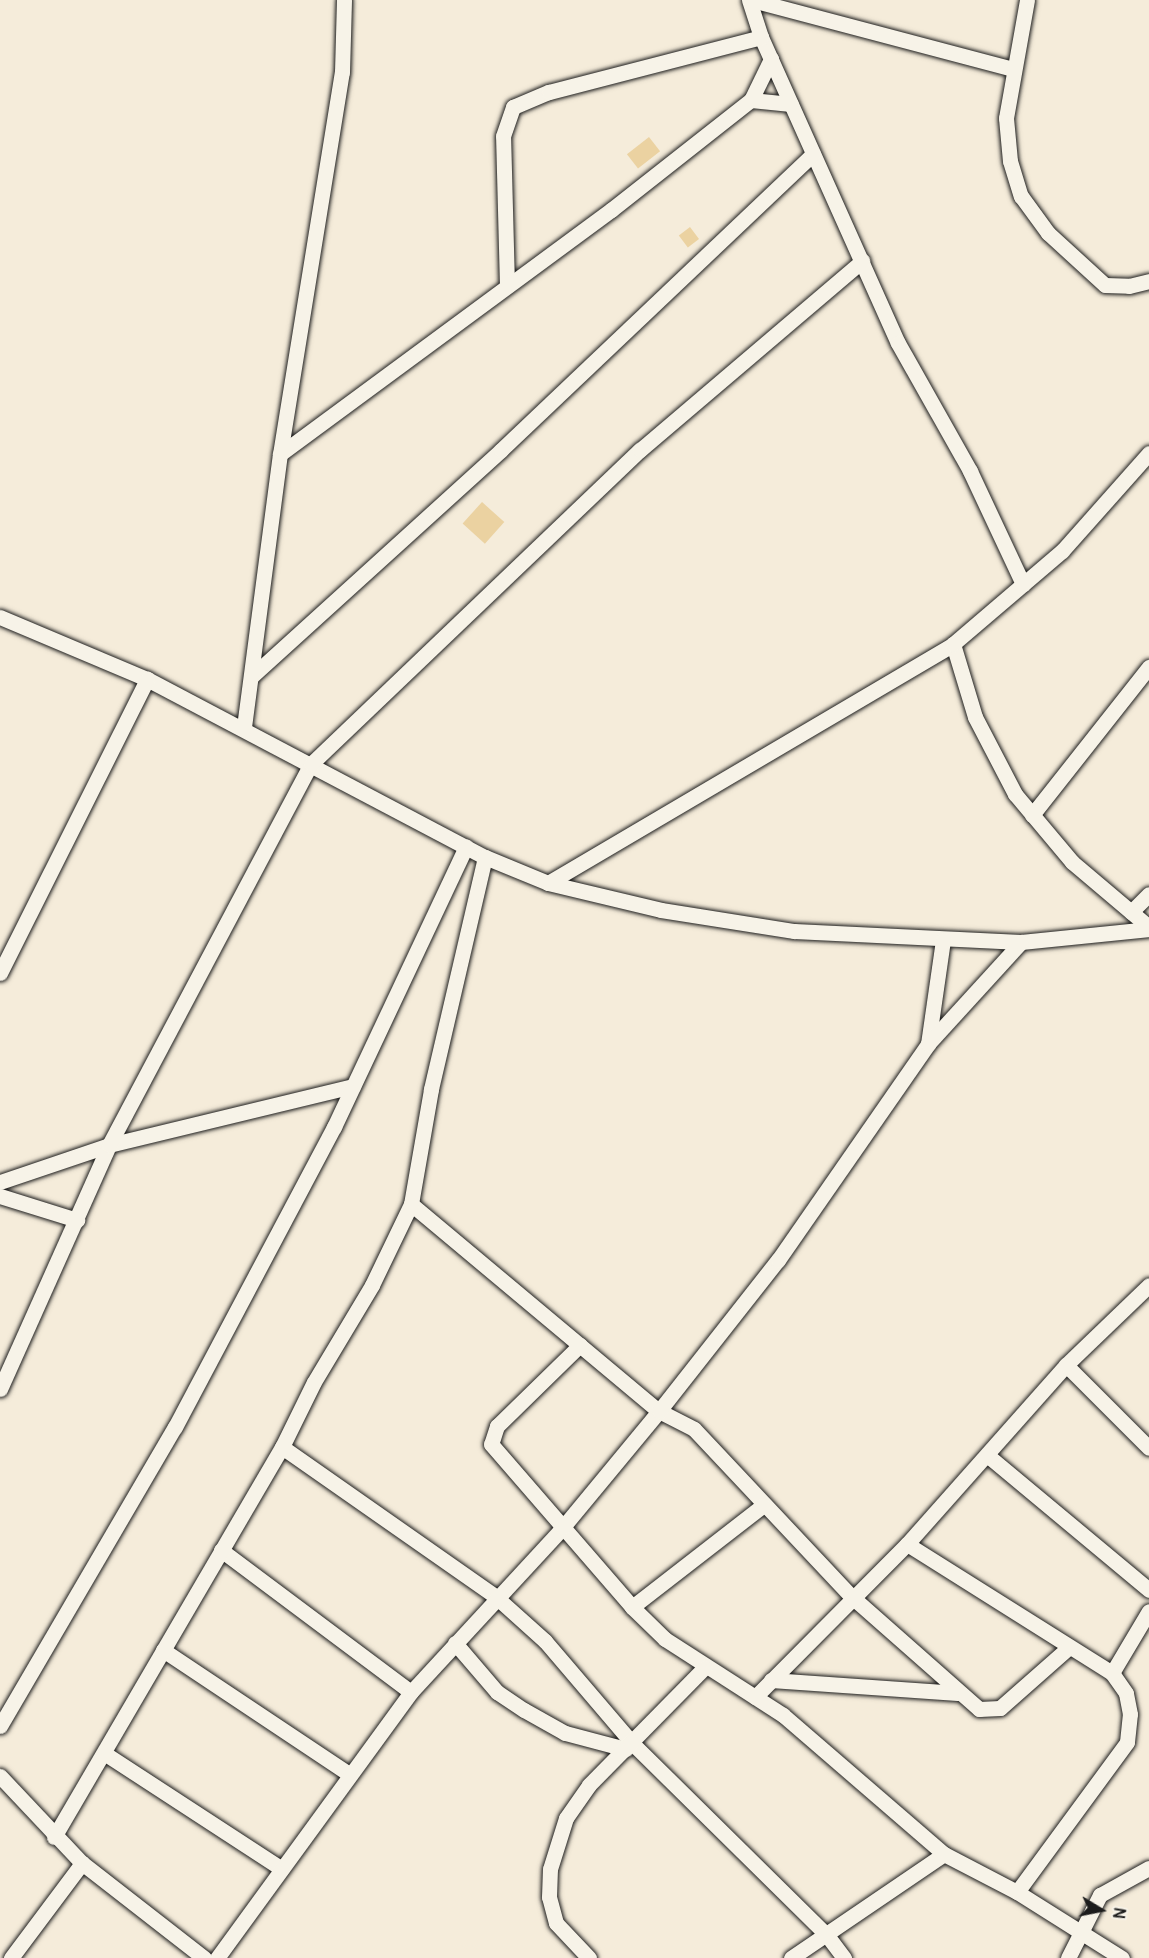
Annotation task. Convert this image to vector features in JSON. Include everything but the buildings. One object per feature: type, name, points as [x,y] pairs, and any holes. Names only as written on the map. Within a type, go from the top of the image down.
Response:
[{"type":"street","points":[[244,727],[280,454],[342,72],[344,0]]},
{"type":"street","points":[[750,0],[761,37],[898,343],[970,471],[1023,584]]},
{"type":"street","points":[[750,0],[1013,69]]},
{"type":"street","points":[[1027,0],[1006,118],[1010,161],[1021,196],[1048,233],[1104,285],[1129,286],[1149,281]]},
{"type":"street","points":[[507,286],[503,136],[513,107],[549,92],[761,37]]},
{"type":"street","points":[[280,454],[507,286],[751,100],[771,59]]},
{"type":"street","points":[[751,100],[791,104]]},
{"type":"street","points":[[252,676],[501,450],[813,153]]},
{"type":"street","points":[[0,1389],[109,1144],[311,764],[631,458],[862,261]]},
{"type":"street","points":[[548,883],[953,644],[1062,551],[1149,453]]},
{"type":"street","points":[[0,617],[147,679],[244,727],[485,857],[548,883],[661,910],[794,931],[1021,942],[1149,928]]},
{"type":"street","points":[[953,644],[975,717],[1015,794],[1072,862],[1149,928]]},
{"type":"street","points":[[1032,814],[1149,668]]},
{"type":"street","points":[[0,973],[147,679]]},
{"type":"street","points":[[0,1726],[175,1427],[353,1086],[466,846]]},
{"type":"street","points":[[54,1837],[282,1447],[372,1285],[411,1203],[431,1089],[485,857]]},
{"type":"street","points":[[1131,912],[1149,894]]},
{"type":"street","points":[[928,1044],[943,940]]},
{"type":"street","points":[[217,1958],[411,1692],[496,1597],[563,1527],[778,1260],[928,1044],[1021,942]]},
{"type":"street","points":[[0,1182],[109,1144],[353,1086]]},
{"type":"street","points":[[0,1196],[77,1220]]},
{"type":"street","points":[[411,1203],[658,1410],[694,1430],[762,1506],[851,1596],[958,1693],[979,1709],[1000,1708],[1067,1649]]},
{"type":"street","points":[[755,1697],[851,1596],[907,1544],[1066,1365],[1146,1293]]},
{"type":"street","points":[[580,1345],[492,1435],[491,1444],[632,1607],[705,1667],[755,1697],[944,1854],[1017,1892],[1082,1936],[1122,1958]]},
{"type":"street","points":[[1066,1365],[1149,1448]]},
{"type":"street","points":[[282,1447],[496,1597],[544,1641],[629,1746],[826,1934],[844,1958]]},
{"type":"street","points":[[987,1455],[1149,1590]]},
{"type":"street","points":[[632,1607],[762,1506]]},
{"type":"street","points":[[907,1544],[1067,1649],[1112,1673],[1126,1693],[1130,1714],[1127,1742],[1017,1892]]},
{"type":"street","points":[[221,1550],[411,1692]]},
{"type":"street","points":[[1112,1673],[1149,1611]]},
{"type":"street","points":[[456,1643],[497,1692],[524,1710],[565,1733],[629,1746]]},
{"type":"street","points":[[163,1650],[349,1774]]},
{"type":"street","points":[[589,1958],[556,1923],[549,1897],[550,1869],[566,1818],[589,1785],[705,1667]]},
{"type":"street","points":[[771,1680],[958,1693]]},
{"type":"street","points":[[104,1753],[282,1869]]},
{"type":"street","points":[[0,1776],[54,1837],[82,1863],[204,1958]]},
{"type":"street","points":[[791,1958],[944,1854]]},
{"type":"street","points":[[11,1958],[82,1863]]},
{"type":"street","points":[[1068,1958],[1082,1936],[1100,1895],[1149,1868]]}]
